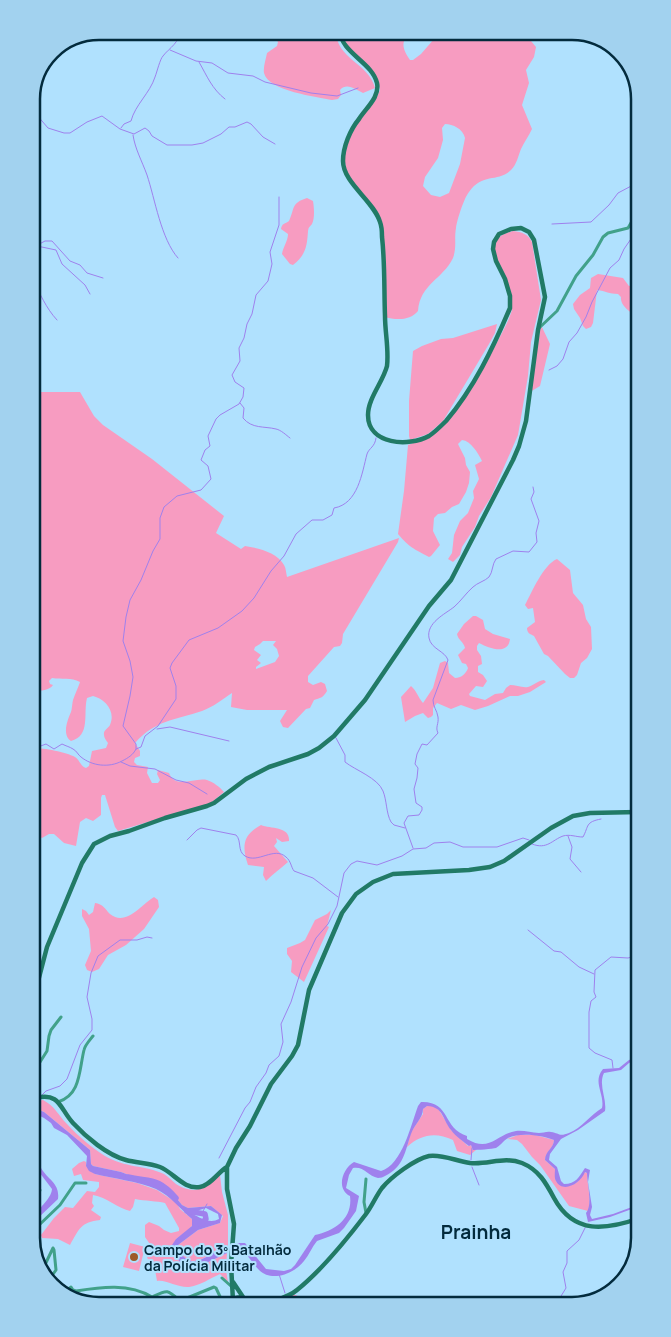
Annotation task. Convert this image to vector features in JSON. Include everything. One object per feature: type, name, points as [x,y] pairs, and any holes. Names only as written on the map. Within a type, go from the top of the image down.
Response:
[{"type":"street","points":[[40,974],[47,947],[82,863],[94,844],[110,836],[207,806],[246,779],[269,767],[316,751],[334,736],[365,700],[429,606],[451,580],[519,446],[526,421],[544,297],[534,240],[525,229],[515,228],[506,230],[496,238],[493,249],[510,296],[510,308],[463,400],[437,430],[428,437],[416,441],[390,441],[379,436],[370,426],[369,407],[384,377],[387,366],[385,257],[382,226],[379,217],[348,176],[343,161],[346,144],[354,127],[370,104],[377,88],[372,73],[342,40]]},
{"type":"street","points":[[538,330],[557,311],[576,276],[593,256],[603,237],[608,233],[628,228],[631,223]]},
{"type":"street","points":[[232,1297],[232,1242],[234,1224],[227,1190],[228,1167],[266,1092],[298,1045],[309,990],[342,914],[356,894],[373,882],[393,874],[490,867],[504,861],[551,828],[573,816],[590,813],[631,812]]},
{"type":"street","points":[[40,1063],[47,1051],[51,1030],[60,1021],[61,1017]]},
{"type":"street","points":[[58,1102],[71,1094],[76,1085],[84,1048],[93,1036]]},
{"type":"street","points":[[40,1098],[52,1098],[58,1102],[72,1122],[97,1144],[115,1156],[124,1160],[160,1167],[193,1187],[202,1187],[228,1167]]},
{"type":"street","points":[[282,1297],[297,1290],[332,1254],[366,1215],[388,1183],[413,1163],[423,1158],[436,1156],[469,1162],[505,1159],[522,1163],[535,1170],[544,1180],[561,1208],[572,1220],[596,1228],[613,1226],[631,1221]]},
{"type":"street","points":[[366,1179],[364,1202],[366,1215]]},
{"type":"street","points":[[40,1224],[60,1205],[75,1183],[86,1183]]},
{"type":"street","points":[[45,1263],[52,1248],[56,1270],[53,1274]]},
{"type":"street","points":[[222,1278],[233,1288]]},
{"type":"street","points":[[233,1281],[244,1297]]},
{"type":"street","points":[[69,1289],[71,1287],[76,1291],[106,1286],[139,1292],[152,1297],[170,1292],[176,1297]]},
{"type":"street","points":[[190,1297],[215,1287],[219,1297]]},
{"type":"shaded area","points":[[276,40],[337,40],[347,55],[366,72],[375,88],[363,93],[352,87],[346,87],[340,90],[341,95],[338,99],[332,100],[284,89],[267,79],[264,73],[267,53],[277,46]]},
{"type":"shaded area","points":[[344,40],[404,40],[405,51],[410,60],[421,54],[433,40],[519,40],[531,41],[536,47],[534,57],[526,70],[529,83],[522,105],[532,129],[522,146],[515,165],[506,174],[480,182],[469,192],[459,215],[455,232],[453,258],[423,294],[418,311],[411,317],[398,319],[384,317],[381,231],[377,217],[347,174],[344,157],[349,138],[361,118],[375,101],[380,90],[377,79],[348,50]],"holes":[[[445,124],[460,130],[465,138],[460,164],[449,193],[440,197],[431,195],[423,186],[425,177],[438,158],[443,140],[442,128]]]},
{"type":"shaded area","points":[[307,198],[313,201],[314,219],[309,228],[305,250],[301,258],[293,265],[282,254],[288,234],[281,229],[289,221],[296,204]]},
{"type":"shaded area","points":[[513,231],[524,234],[532,242],[541,300],[531,342],[528,376],[518,435],[491,497],[462,547],[460,555],[453,562],[448,559],[452,553],[454,535],[460,521],[468,513],[474,498],[473,491],[479,479],[475,465],[482,461],[471,445],[462,440],[458,444],[470,472],[469,483],[459,504],[445,513],[438,514],[434,518],[433,531],[440,545],[429,557],[405,542],[398,534],[408,445],[434,433],[448,419],[502,333],[512,309],[511,299],[494,253],[495,244],[500,236]]},
{"type":"shaded area","points":[[598,274],[623,278],[629,286],[631,286],[631,313],[626,309],[618,294],[597,290],[593,323],[591,327],[586,329],[573,304],[580,295],[590,288],[591,278]]},
{"type":"shaded area","points":[[497,324],[489,344],[443,421],[428,434],[410,440],[409,401],[413,351],[441,339],[453,338]]},
{"type":"shaded area","points":[[541,325],[550,344],[540,386],[530,392]]},
{"type":"shaded area","points":[[40,392],[80,392],[94,416],[103,425],[152,459],[224,516],[216,533],[241,549],[245,546],[261,549],[277,557],[286,569],[287,577],[399,538],[343,634],[342,643],[340,646],[334,647],[308,676],[308,682],[313,685],[321,682],[325,684],[327,691],[323,696],[314,700],[310,708],[306,709],[288,728],[283,727],[280,721],[287,710],[247,710],[231,707],[232,693],[206,709],[158,725],[135,743],[140,751],[140,756],[135,758],[134,762],[137,765],[148,767],[147,773],[152,783],[158,783],[160,780],[157,774],[158,770],[169,773],[176,781],[207,780],[224,792],[211,803],[118,831],[105,795],[102,795],[101,815],[93,821],[86,818],[80,822],[76,846],[64,843],[54,834],[49,834],[42,838],[40,837],[40,749],[71,755],[77,758],[82,766],[86,768],[89,766],[92,751],[106,748],[108,743],[104,733],[110,725],[112,715],[108,706],[102,700],[93,696],[87,698],[84,729],[77,738],[71,741],[68,738],[66,728],[80,682],[52,678],[49,681],[53,685],[40,691]],"holes":[[[263,641],[276,641],[273,645],[277,649],[279,656],[275,662],[256,669],[261,663],[257,660],[261,655],[254,650],[255,647]]]},
{"type":"shaded area","points":[[557,559],[570,570],[573,593],[583,605],[586,619],[591,627],[592,649],[587,658],[581,663],[574,678],[570,678],[565,674],[544,654],[534,636],[527,630],[535,622],[533,608],[528,609],[525,605],[547,567]]},
{"type":"shaded area","points":[[473,616],[483,620],[485,629],[493,634],[510,639],[506,648],[502,649],[479,643],[477,650],[481,656],[482,664],[478,666],[478,672],[487,681],[483,687],[476,686],[469,694],[470,696],[485,700],[495,694],[503,693],[510,685],[526,687],[544,680],[546,682],[530,692],[518,696],[510,696],[475,710],[461,705],[451,709],[437,703],[433,708],[433,715],[431,717],[428,718],[423,713],[405,722],[401,697],[411,686],[423,703],[433,688],[440,663],[445,661],[448,663],[449,673],[455,678],[466,672],[468,668],[466,664],[462,663],[458,655],[465,648],[457,634]]},
{"type":"shaded area","points":[[261,825],[283,830],[288,836],[289,841],[282,842],[276,838],[277,842],[274,846],[288,862],[266,881],[263,875],[264,867],[248,865],[244,847],[250,833]]},
{"type":"shaded area","points":[[154,897],[158,900],[159,907],[144,929],[126,945],[108,955],[99,969],[92,972],[87,970],[85,965],[91,951],[89,929],[82,916],[82,909],[89,915],[93,912],[95,903],[100,904],[110,914],[122,918],[134,913]]},
{"type":"shaded area","points":[[331,910],[327,926],[329,927],[304,982],[291,972],[292,961],[287,954],[287,948],[305,940],[315,920]]},
{"type":"shaded area","points":[[631,1059],[631,1062],[621,1070],[604,1073],[602,1087],[605,1111],[578,1130],[561,1139],[550,1154],[549,1160],[557,1167],[561,1181],[564,1184],[574,1181],[585,1168],[590,1170],[588,1182],[592,1207],[590,1215],[592,1219],[631,1207],[631,1209],[588,1222],[586,1213],[589,1205],[587,1173],[585,1172],[580,1180],[572,1186],[563,1187],[559,1185],[555,1178],[555,1169],[545,1160],[546,1154],[553,1145],[554,1140],[537,1136],[519,1135],[508,1138],[496,1148],[473,1150],[471,1145],[469,1146],[457,1137],[448,1126],[440,1111],[427,1106],[423,1109],[422,1115],[412,1131],[403,1158],[396,1168],[383,1177],[378,1178],[360,1168],[353,1168],[346,1188],[359,1196],[356,1211],[339,1233],[317,1241],[304,1261],[295,1269],[283,1275],[270,1276],[259,1270],[241,1250],[234,1252],[234,1245],[245,1243],[266,1269],[284,1271],[291,1269],[315,1235],[336,1227],[346,1217],[349,1211],[350,1196],[343,1189],[342,1179],[346,1169],[354,1162],[381,1171],[395,1161],[405,1143],[421,1102],[437,1106],[442,1110],[453,1127],[475,1143],[487,1143],[516,1131],[566,1134],[574,1131],[602,1108],[599,1079],[603,1069],[619,1068]]},
{"type":"shaded area","points":[[40,1100],[47,1102],[85,1142],[112,1160],[157,1171],[166,1175],[183,1188],[195,1190],[210,1184],[220,1175],[228,1215],[228,1247],[195,1261],[183,1256],[177,1248],[178,1245],[198,1230],[220,1223],[223,1216],[211,1206],[188,1208],[182,1205],[173,1194],[149,1180],[93,1166],[91,1164],[90,1150],[40,1110]]},
{"type":"shaded area","points":[[427,1106],[434,1106],[439,1110],[451,1130],[468,1146],[471,1145],[473,1150],[476,1150],[470,1155],[457,1151],[453,1140],[435,1135],[418,1139],[407,1147],[411,1132],[423,1114],[423,1109]]},
{"type":"shaded area","points":[[40,1110],[90,1150],[91,1164],[93,1166],[149,1180],[173,1194],[182,1205],[188,1208],[211,1206],[222,1215],[220,1223],[198,1230],[178,1245],[177,1248],[183,1256],[196,1261],[228,1247],[227,1253],[200,1266],[179,1261],[172,1245],[176,1239],[192,1226],[192,1219],[171,1199],[156,1189],[89,1171],[86,1166],[87,1156],[67,1135],[54,1128],[40,1116]],"holes":[[[206,1208],[218,1214],[219,1219],[209,1221],[196,1216],[193,1212]]]},
{"type":"shaded area","points":[[518,1135],[535,1135],[554,1140],[545,1160],[555,1169],[556,1181],[560,1184],[564,1186],[572,1185],[579,1180],[584,1172],[587,1173],[588,1211],[569,1206],[540,1165],[522,1144],[517,1140],[507,1139]]},
{"type":"shaded area","points":[[84,1161],[86,1166],[95,1174],[137,1183],[157,1190],[177,1203],[180,1209],[192,1219],[193,1224],[190,1229],[176,1239],[176,1257],[179,1261],[186,1264],[200,1266],[227,1253],[226,1270],[228,1282],[220,1274],[201,1284],[189,1287],[157,1281],[154,1264],[147,1258],[152,1247],[145,1237],[145,1225],[149,1222],[171,1233],[179,1231],[165,1203],[135,1199],[130,1211],[93,1195],[92,1203],[94,1206],[91,1210],[101,1217],[100,1220],[89,1222],[81,1227],[70,1245],[58,1239],[42,1238],[41,1235],[65,1207],[73,1208],[87,1191],[95,1192],[99,1187],[99,1182],[83,1180],[81,1174],[74,1176],[72,1169]]},
{"type":"shaded area","points":[[40,1166],[55,1185],[58,1199],[40,1216],[40,1208],[49,1197],[52,1189],[40,1173]]},
{"type":"shaded area","name":"Campo do 3º Batalhão da Polícia Militar","points":[[130,1243],[145,1247],[139,1271],[123,1267]]},
{"type":"shaded area","points":[[293,1294],[300,1297],[286,1297]]},
{"type":"waterway","points":[[121,128],[124,124],[131,121],[153,83],[162,58],[177,40]]},
{"type":"waterway","points":[[170,50],[196,61],[212,63],[228,73],[253,76],[265,82],[311,93],[337,96],[358,88]]},
{"type":"waterway","points":[[199,62],[213,87],[225,99]]},
{"type":"waterway","points":[[40,119],[48,128],[70,133],[87,122],[102,116],[120,129],[134,134],[145,128],[152,136],[167,145],[203,143],[221,134],[229,127],[235,127],[247,122],[263,137],[275,144]]},
{"type":"waterway","points":[[133,135],[163,230],[172,250],[178,258]]},
{"type":"waterway","points":[[552,224],[591,222],[609,205],[618,193],[631,186]]},
{"type":"waterway","points":[[136,749],[136,744],[123,726],[133,677],[123,641],[130,600],[160,539],[160,518],[164,507],[177,496],[201,490],[211,479],[208,466],[201,460],[205,450],[210,446],[208,436],[216,419],[239,404],[243,397],[244,388],[235,382],[232,375],[240,361],[239,348],[252,314],[256,295],[268,281],[272,264],[270,252],[279,225],[279,197]]},
{"type":"waterway","points":[[549,370],[557,366],[563,359],[569,342],[577,333],[586,317],[610,268],[619,260],[631,239]]},
{"type":"waterway","points":[[40,244],[45,241],[52,241],[70,261],[80,265],[87,273],[103,278]]},
{"type":"waterway","points":[[40,247],[56,250],[62,264],[85,285],[90,294]]},
{"type":"waterway","points":[[40,294],[57,320]]},
{"type":"waterway","points":[[240,403],[244,408],[243,418],[247,422],[254,426],[278,430],[290,438]]},
{"type":"waterway","points":[[40,746],[46,744],[54,749],[62,744],[74,750],[85,760],[101,765],[112,765],[124,760],[141,747],[145,736],[158,726],[176,699],[176,686],[170,668],[189,640],[218,628],[242,611],[254,598],[271,571],[284,556],[296,534],[312,520],[323,520],[332,515],[334,508],[349,501],[358,487],[367,454],[376,438]]},
{"type":"waterway","points":[[413,848],[404,823],[408,816],[419,815],[422,810],[422,807],[416,803],[414,789],[418,768],[415,764],[422,744],[427,745],[438,733],[438,717],[433,700],[448,660],[430,642],[430,628],[433,623],[454,607],[473,587],[489,577],[496,559],[513,551],[529,552],[537,542],[536,533],[539,521],[531,499],[534,492],[533,487]]},
{"type":"waterway","points":[[157,729],[170,727],[229,741]]},
{"type":"waterway","points":[[336,738],[345,755],[345,762],[371,778],[380,786],[391,822],[394,825],[405,828]]},
{"type":"waterway","points":[[121,762],[130,766],[155,769],[176,780],[189,783],[207,794]]},
{"type":"waterway","points":[[532,844],[537,846],[546,845],[566,835],[583,837],[590,823],[601,819]]},
{"type":"waterway","points":[[187,840],[201,828],[236,835],[241,851],[245,856],[255,858],[276,853],[281,854],[288,859],[294,871],[313,878],[338,897]]},
{"type":"waterway","points":[[568,836],[572,847],[570,859],[581,872]]},
{"type":"waterway","points":[[219,1158],[250,1102],[256,1087],[269,1065],[279,1056],[283,1042],[281,1024],[291,1002],[302,967],[316,938],[328,924],[337,906],[344,873],[351,864],[357,861],[377,865],[402,856],[413,849],[426,848],[434,843],[450,842],[463,847],[497,847],[523,838],[529,840]]},
{"type":"waterway","points":[[528,930],[554,951],[561,952],[579,967],[594,974]]},
{"type":"waterway","points":[[42,1095],[46,1091],[60,1086],[67,1079],[80,1045],[92,1030],[92,1019],[87,997],[91,973],[98,956],[120,940],[152,938]]},
{"type":"waterway","points":[[613,1068],[612,1060],[595,1053],[589,1048],[589,1012],[591,1001],[596,997],[594,992],[595,970],[611,957],[631,957]]},
{"type":"waterway","points":[[471,1160],[472,1148]]},
{"type":"waterway","points":[[472,1167],[479,1185]]},
{"type":"waterway","points":[[128,1177],[159,1183],[176,1198]]},
{"type":"waterway","points":[[202,1213],[207,1204]]},
{"type":"waterway","points":[[187,1211],[205,1214],[206,1219],[200,1224]]},
{"type":"waterway","points":[[560,1297],[566,1288],[563,1272],[567,1263],[567,1251],[579,1240],[585,1228]]},
{"type":"waterway","points":[[279,1274],[285,1293]]},
{"type":"place","name":"Campo do 3º Batalhão da Polícia Militar","points":[[134,1257]]},
{"type":"district","name":"Prainha","points":[[476,1232]]}]
